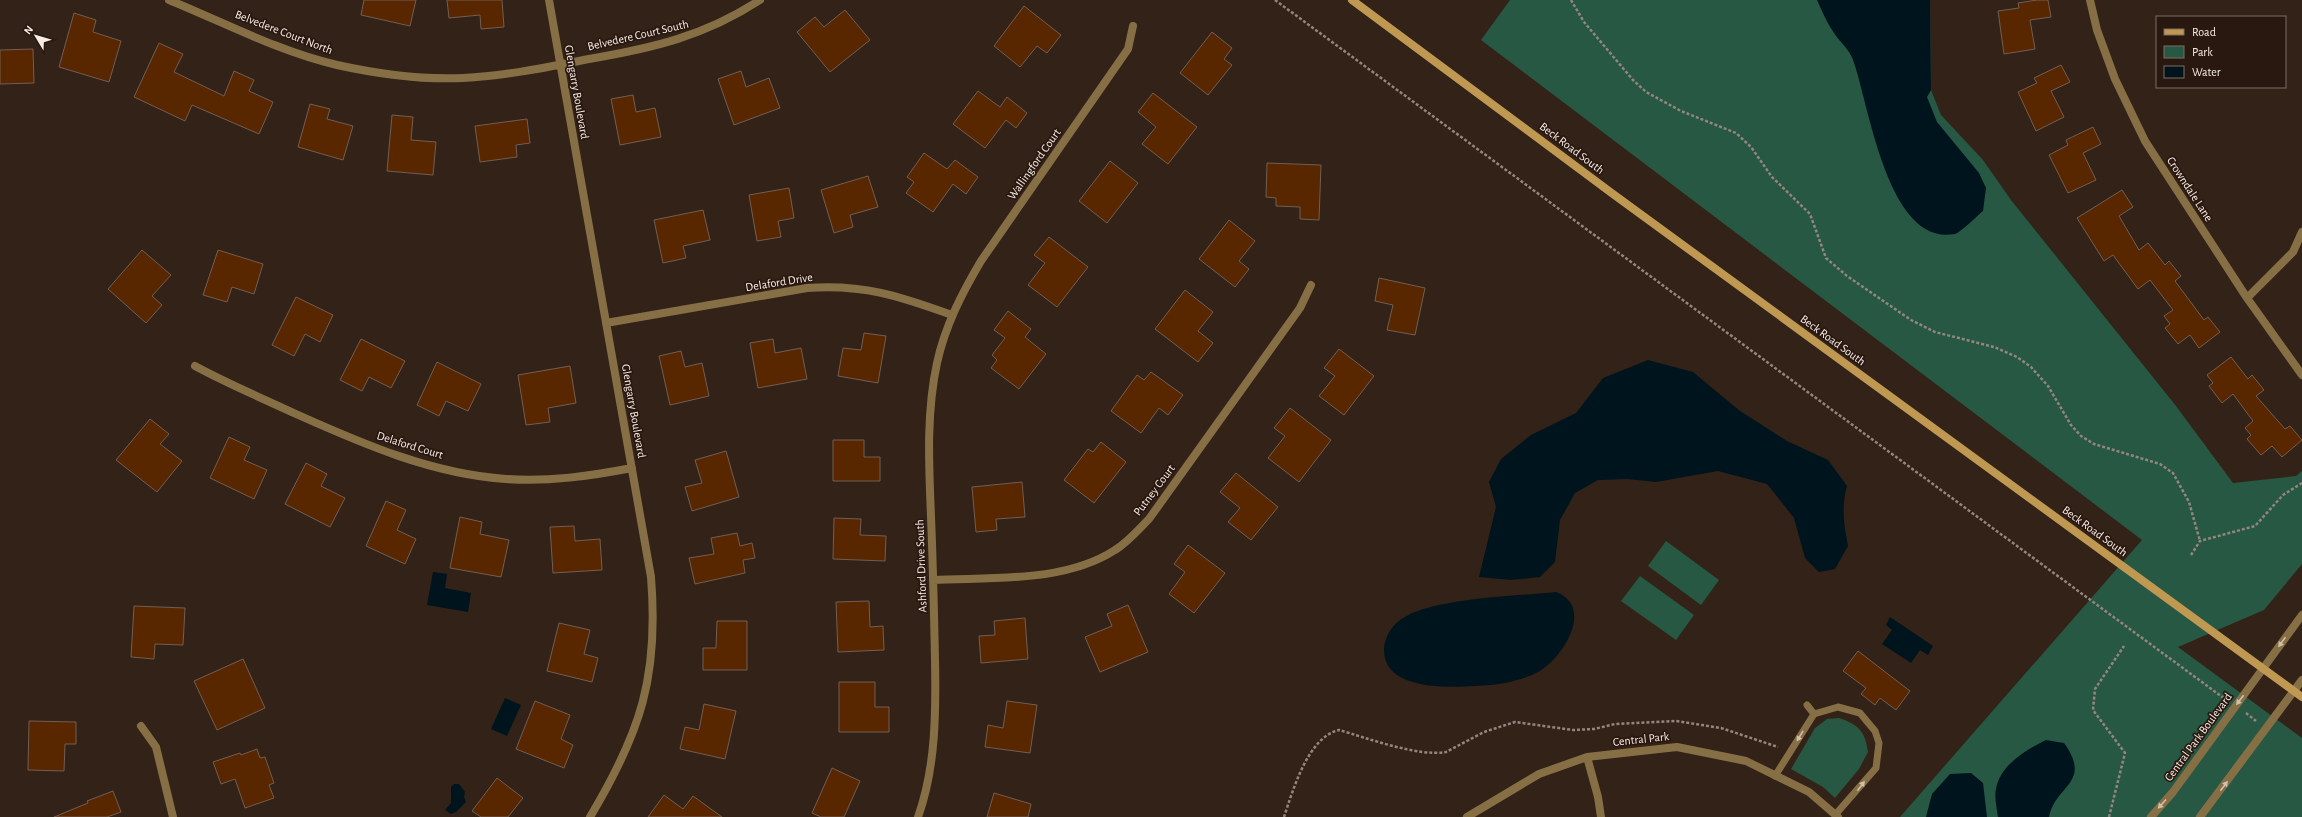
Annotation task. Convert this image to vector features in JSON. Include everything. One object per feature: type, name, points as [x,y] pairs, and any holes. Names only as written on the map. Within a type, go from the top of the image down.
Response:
[{"type":"main road","name":"Beck Road South","points":[[1352,0],[1632,208],[2302,697]]},
{"type":"street","name":"Belvedere Court North","points":[[169,0],[298,53],[335,64],[372,72],[423,77],[463,78],[560,65]]},
{"type":"street","name":"Glengarry Boulevard","points":[[549,0],[651,577],[654,618],[653,651],[642,708],[632,738],[612,781],[590,817]]},
{"type":"street","name":"Belvedere Court South","points":[[560,65],[632,52],[702,32],[740,14],[760,0]]},
{"type":"street","name":"Crowndale Lane","points":[[2090,0],[2097,30],[2115,79],[2145,141],[2247,298],[2302,375]]},
{"type":"street","name":"Wallingford Court","points":[[952,315],[981,261],[1128,48],[1133,26]]},
{"type":"street","points":[[2247,298],[2293,252],[2302,232]]},
{"type":"street","name":"Putney Court","points":[[933,580],[1059,573],[1086,565],[1116,550],[1133,536],[1148,519],[1300,308],[1311,285]]},
{"type":"street","name":"Delaford Drive","points":[[606,323],[807,288],[830,286],[886,292],[952,315]]},
{"type":"street","name":"Ashford Drive South","points":[[918,817],[928,778],[934,722],[933,580],[928,449],[930,414],[937,362],[952,315]]},
{"type":"street","name":"Delaford Court","points":[[195,366],[340,434],[376,448],[459,472],[505,479],[541,480],[587,476],[632,468]]},
{"type":"street","name":"Central Park Boulevard","points":[[2150,817],[2173,792],[2302,615]]},
{"type":"street","points":[[2200,817],[2302,680]]},
{"type":"street","points":[[141,726],[156,747],[174,817]]},
{"type":"street","name":"Central Park","points":[[1467,817],[1539,774],[1587,757],[1677,747],[1746,761],[1809,792],[1837,816]]},
{"type":"street","points":[[1587,757],[1598,797],[1601,817]]},
{"type":"lane","points":[[1807,705],[1814,714]]},
{"type":"lane","points":[[1775,776],[1814,714],[1838,707],[1860,713],[1875,731],[1879,743],[1876,768],[1837,816]]},
{"type":"path","points":[[1275,0],[2267,728]]},
{"type":"path","points":[[1571,0],[1584,22],[1632,80],[1646,92],[1681,111],[1736,133],[1751,147],[1772,177],[1810,214],[1826,258],[1847,276],[1911,320],[1935,332],[1994,347],[2017,357],[2031,367],[2048,386],[2071,425],[2081,436],[2094,444],[2160,464],[2174,473],[2189,502],[2200,541]]},
{"type":"path","points":[[2191,555],[2200,541],[2255,526],[2283,495],[2302,483]]},
{"type":"path","points":[[2109,817],[2125,753],[2093,710],[2095,688],[2124,646]]},
{"type":"path","points":[[1284,817],[1309,755],[1317,742],[1331,732],[1339,730],[1390,745],[1437,753],[1446,752],[1502,724],[1515,722],[1573,730],[1594,729],[1615,724],[1676,721],[1721,728],[1778,747]]},
{"type":"green space","points":[[1510,0],[1930,0],[1931,90],[1941,115],[1983,160],[2011,200],[2176,406],[2233,483],[2296,476],[2302,471],[2302,564],[2264,610],[2178,647],[2302,738],[2302,817],[1900,817],[2142,540],[1481,40]]},
{"type":"green space","points":[[1666,541],[1719,580],[1701,605],[1648,566]]},
{"type":"green space","points":[[1640,576],[1694,615],[1676,640],[1621,601]]},
{"type":"green space","points":[[1839,718],[1852,723],[1860,730],[1865,739],[1868,752],[1859,769],[1835,798],[1823,787],[1791,769],[1815,728],[1827,719]]},
{"type":"water","points":[[1817,0],[1930,0],[1931,90],[1927,97],[1937,122],[1979,173],[1986,188],[1983,211],[1958,233],[1932,232],[1913,218],[1897,196],[1884,168],[1874,137],[1852,56],[1831,29]]},
{"type":"water","points":[[1648,360],[1693,372],[1740,411],[1787,441],[1828,460],[1847,486],[1844,501],[1844,524],[1848,546],[1835,569],[1819,572],[1805,558],[1794,518],[1767,484],[1718,471],[1656,482],[1628,479],[1598,480],[1575,493],[1560,520],[1555,562],[1540,577],[1511,580],[1479,577],[1496,507],[1489,482],[1501,459],[1531,435],[1576,413],[1603,378]]},
{"type":"water","points":[[433,572],[447,574],[445,588],[471,593],[468,612],[427,605]]},
{"type":"water","points":[[1556,592],[1567,599],[1573,609],[1574,620],[1571,632],[1557,656],[1548,665],[1533,675],[1515,681],[1497,684],[1443,687],[1409,681],[1396,674],[1387,663],[1384,648],[1390,630],[1405,617],[1419,611],[1456,602]]},
{"type":"water","points":[[1890,617],[1933,646],[1928,655],[1920,650],[1911,663],[1882,644],[1892,630],[1886,625]]},
{"type":"water","points":[[505,698],[521,705],[507,736],[491,729]]},
{"type":"water","points":[[2046,740],[2064,743],[2072,756],[2075,767],[2074,776],[2053,806],[2049,817],[1998,817],[1995,792],[1998,780],[2015,759],[2030,748]]},
{"type":"water","points":[[1971,773],[1983,783],[1987,817],[1926,817],[1932,794],[1950,774]]},
{"type":"water","points":[[454,784],[459,784],[465,792],[464,797],[466,802],[456,812],[451,814],[445,810],[451,803],[451,787]]},
{"type":"building","points":[[364,0],[416,0],[410,26],[361,15]]},
{"type":"building","points":[[447,0],[502,0],[504,27],[481,29],[480,15],[449,18]]},
{"type":"building","points":[[2048,0],[2051,17],[2030,20],[2035,49],[2004,54],[1998,11],[2019,8],[2018,3]]},
{"type":"building","points":[[1024,6],[1061,35],[1047,53],[1037,46],[1020,67],[994,46]]},
{"type":"building","points":[[845,10],[870,40],[830,72],[797,32],[815,17],[824,27]]},
{"type":"building","points":[[74,13],[96,20],[93,32],[121,41],[109,82],[59,67]]},
{"type":"building","points":[[1212,32],[1232,48],[1224,59],[1232,65],[1208,95],[1180,73]]},
{"type":"building","points":[[159,43],[183,54],[174,72],[224,96],[234,71],[254,80],[249,91],[273,102],[259,134],[192,105],[185,121],[134,97]]},
{"type":"building","points":[[33,49],[34,83],[0,84],[0,50]]},
{"type":"building","points":[[2061,65],[2070,82],[2051,91],[2064,117],[2036,131],[2018,92],[2037,83],[2034,78]]},
{"type":"building","points":[[741,71],[746,87],[769,78],[780,108],[734,125],[718,79]]},
{"type":"building","points":[[978,91],[1000,107],[1007,97],[1027,113],[1016,128],[1006,120],[985,148],[953,124]]},
{"type":"building","points":[[1153,93],[1197,127],[1168,164],[1142,144],[1156,127],[1138,112]]},
{"type":"building","points":[[633,95],[636,112],[655,108],[661,137],[620,145],[611,99]]},
{"type":"building","points":[[310,104],[330,109],[327,119],[353,126],[343,160],[298,147]]},
{"type":"building","points":[[392,115],[413,117],[411,140],[436,142],[433,175],[387,171]]},
{"type":"building","points":[[527,119],[530,143],[516,145],[517,157],[480,162],[475,126]]},
{"type":"building","points":[[2093,127],[2101,144],[2083,153],[2096,180],[2068,193],[2049,155],[2068,145],[2066,140]]},
{"type":"building","points":[[924,153],[947,169],[955,160],[978,177],[966,194],[953,184],[933,212],[906,193],[914,182],[907,177]]},
{"type":"building","points":[[1110,161],[1138,183],[1107,223],[1079,201]]},
{"type":"building","points":[[1267,163],[1321,165],[1319,220],[1300,219],[1300,207],[1276,206],[1276,198],[1266,197]]},
{"type":"building","points":[[868,176],[878,207],[850,215],[853,227],[834,233],[821,190]]},
{"type":"building","points":[[789,188],[794,218],[778,221],[781,237],[757,241],[749,195]]},
{"type":"building","points":[[2122,190],[2133,207],[2119,216],[2139,250],[2148,243],[2165,265],[2169,261],[2181,276],[2175,281],[2204,320],[2208,317],[2220,332],[2199,348],[2190,335],[2178,344],[2165,328],[2170,324],[2164,316],[2173,310],[2150,280],[2138,289],[2113,255],[2104,261],[2077,218]]},
{"type":"building","points":[[703,210],[710,240],[683,246],[686,258],[663,263],[654,220]]},
{"type":"building","points":[[1229,220],[1255,241],[1239,261],[1249,269],[1235,287],[1199,259]]},
{"type":"building","points":[[1049,237],[1088,267],[1057,307],[1028,285],[1045,263],[1034,255]]},
{"type":"building","points":[[142,250],[171,275],[152,296],[162,305],[146,323],[108,289]]},
{"type":"building","points":[[218,250],[263,264],[254,294],[232,287],[227,302],[203,295]]},
{"type":"building","points":[[1379,278],[1425,288],[1415,335],[1387,330],[1393,305],[1375,301]]},
{"type":"building","points":[[1185,290],[1213,312],[1198,331],[1213,343],[1198,362],[1155,329]]},
{"type":"building","points":[[296,297],[333,315],[320,342],[305,334],[294,356],[272,345]]},
{"type":"building","points":[[1008,311],[1031,329],[1025,337],[1046,354],[1019,389],[991,368],[997,360],[992,355],[1005,338],[994,330]]},
{"type":"building","points":[[864,333],[886,336],[878,383],[838,376],[843,348],[861,350]]},
{"type":"building","points":[[361,339],[405,361],[391,388],[369,377],[362,391],[340,380]]},
{"type":"building","points":[[773,339],[775,353],[801,348],[807,379],[758,388],[750,343]]},
{"type":"building","points":[[1339,349],[1374,376],[1344,415],[1319,396],[1335,376],[1324,368]]},
{"type":"building","points":[[681,351],[685,367],[702,363],[709,396],[670,405],[659,356]]},
{"type":"building","points":[[2231,357],[2248,379],[2252,375],[2264,390],[2256,396],[2285,429],[2290,426],[2302,440],[2282,457],[2272,446],[2261,455],[2247,439],[2251,435],[2245,428],[2253,421],[2233,394],[2222,403],[2209,386],[2213,383],[2207,375]]},
{"type":"building","points":[[437,362],[481,384],[468,411],[446,401],[439,416],[417,405]]},
{"type":"building","points":[[570,366],[576,403],[548,408],[550,422],[526,425],[518,375]]},
{"type":"building","points":[[1151,372],[1183,395],[1168,415],[1159,408],[1141,433],[1111,411],[1137,375],[1144,380]]},
{"type":"building","points":[[1290,408],[1331,440],[1299,482],[1268,458],[1285,436],[1274,428]]},
{"type":"building","points":[[150,419],[169,434],[160,444],[182,461],[157,492],[116,460]]},
{"type":"building","points":[[229,437],[250,447],[244,460],[267,470],[254,499],[210,478]]},
{"type":"building","points":[[833,440],[864,440],[864,457],[880,457],[880,481],[833,481]]},
{"type":"building","points":[[1101,442],[1126,462],[1094,503],[1064,480],[1088,449],[1093,452]]},
{"type":"building","points":[[726,451],[739,497],[692,511],[685,487],[702,483],[695,460]]},
{"type":"building","points":[[306,463],[327,474],[321,486],[345,498],[330,527],[285,504]]},
{"type":"building","points":[[1236,473],[1278,507],[1251,540],[1228,522],[1240,508],[1220,492]]},
{"type":"building","points":[[1022,482],[1025,517],[996,519],[997,530],[976,532],[972,487]]},
{"type":"building","points":[[386,501],[406,510],[397,530],[416,539],[405,564],[366,546]]},
{"type":"building","points":[[460,517],[482,522],[480,534],[509,540],[501,577],[450,568]]},
{"type":"building","points":[[834,518],[861,519],[860,535],[886,536],[885,561],[833,559]]},
{"type":"building","points":[[574,526],[575,541],[600,539],[602,570],[553,573],[550,527]]},
{"type":"building","points":[[737,533],[740,546],[752,543],[755,558],[743,560],[745,573],[695,584],[689,558],[714,554],[711,538]]},
{"type":"building","points":[[1188,545],[1225,573],[1194,613],[1169,594],[1185,572],[1174,564]]},
{"type":"building","points":[[869,601],[870,627],[883,626],[884,650],[838,652],[836,602]]},
{"type":"building","points":[[1128,605],[1148,652],[1100,672],[1085,637],[1112,626],[1107,614]]},
{"type":"building","points":[[134,606],[185,608],[183,645],[155,644],[154,659],[131,657]]},
{"type":"building","points":[[1025,618],[1028,659],[981,663],[979,636],[995,635],[994,621]]},
{"type":"building","points":[[717,621],[747,621],[747,670],[703,670],[703,648],[716,648]]},
{"type":"building","points":[[559,623],[590,630],[584,654],[598,658],[592,682],[547,671]]},
{"type":"building","points":[[1858,651],[1910,691],[1896,710],[1880,698],[1875,705],[1861,694],[1866,688],[1843,671]]},
{"type":"building","points":[[243,659],[265,708],[217,730],[194,681]]},
{"type":"building","points":[[839,682],[875,682],[875,707],[889,707],[889,732],[839,732]]},
{"type":"building","points":[[535,701],[570,715],[561,739],[573,745],[564,768],[516,749]]},
{"type":"building","points":[[1007,701],[1037,705],[1030,753],[985,747],[988,725],[1003,728]]},
{"type":"building","points":[[704,704],[736,711],[725,759],[680,749],[685,727],[699,730]]},
{"type":"building","points":[[29,721],[76,722],[76,744],[65,744],[64,771],[28,770]]},
{"type":"building","points":[[257,749],[260,758],[265,757],[274,783],[269,785],[274,798],[245,808],[235,779],[221,784],[213,762],[240,753],[241,755]]},
{"type":"building","points":[[832,768],[860,781],[844,817],[821,817],[812,813]]},
{"type":"building","points":[[497,778],[523,798],[508,817],[481,817],[472,811]]},
{"type":"building","points":[[113,791],[121,812],[107,817],[54,817],[88,803],[87,801]]},
{"type":"building","points":[[994,793],[1031,804],[1028,817],[987,817]]},
{"type":"building","points":[[664,795],[683,809],[693,796],[722,817],[648,817]]}]
